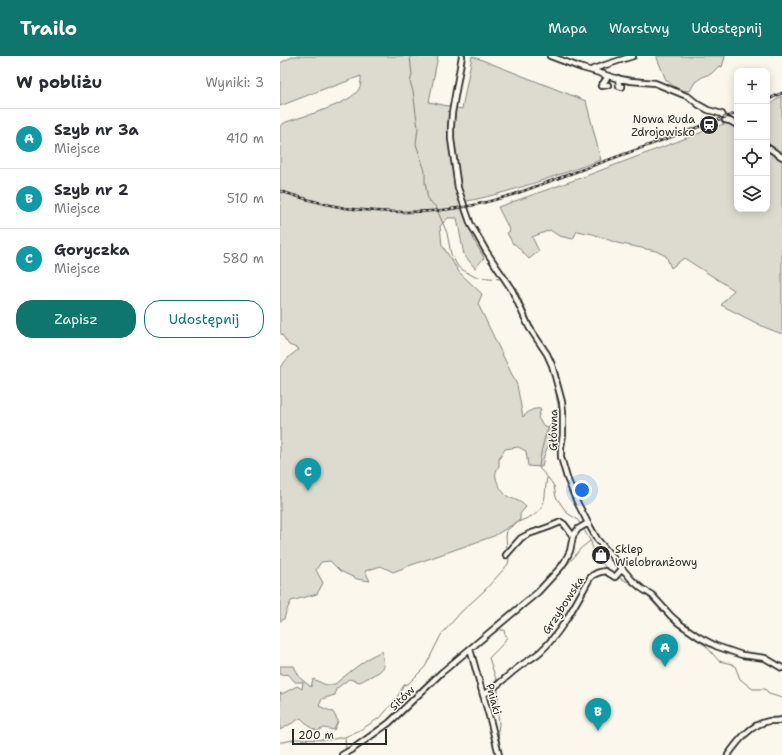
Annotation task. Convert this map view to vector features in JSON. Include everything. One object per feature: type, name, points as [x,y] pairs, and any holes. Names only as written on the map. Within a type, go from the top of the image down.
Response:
[{"type":"street","name":"Główna","points":[[462,56],[452,113],[451,139],[458,188],[471,225],[486,251],[507,281],[529,327],[550,360],[562,402],[561,457],[584,525],[637,584],[655,598],[675,620],[699,638],[742,655],[765,658],[782,668]]},
{"type":"street","points":[[550,56],[576,66],[618,78],[631,81],[655,83],[689,97],[708,110],[722,114],[725,120],[734,123]]},
{"type":"street","points":[[593,71],[593,69],[633,56]]},
{"type":"street","points":[[604,74],[606,78],[601,86],[608,85]]},
{"type":"street","points":[[618,78],[619,86],[622,87]]},
{"type":"street","points":[[770,149],[782,157]]},
{"type":"street","points":[[508,554],[521,538],[561,522],[573,536]]},
{"type":"street","name":"Grzybowska","points":[[470,649],[538,592],[561,567],[570,551],[573,536],[584,525]]},
{"type":"street","name":"Grzybowska","points":[[483,695],[505,679],[519,666],[535,656],[547,645],[570,614],[593,575],[598,572],[605,571],[616,576],[622,569]]},
{"type":"street","name":"Pniaki","points":[[470,649],[498,755]]},
{"type":"street","name":"Sitów","points":[[342,755],[389,724],[441,673],[470,649]]},
{"type":"street","points":[[728,755],[739,740],[754,727],[768,721],[782,720]]},
{"type":"shaded area","points":[[294,56],[438,56],[429,102],[462,109],[472,56],[586,101],[601,160],[498,194],[463,202],[461,196],[464,215],[474,240],[484,258],[475,268],[464,255],[457,218],[448,218],[440,226],[442,245],[459,272],[482,294],[478,304],[517,385],[523,417],[531,410],[541,409],[538,418],[543,425],[551,430],[550,441],[544,456],[542,467],[528,466],[526,451],[518,447],[505,449],[499,459],[499,466],[496,471],[497,482],[507,496],[519,501],[526,507],[520,514],[520,520],[494,536],[393,572],[381,566],[365,571],[370,581],[357,579],[340,571],[330,561],[321,562],[316,570],[323,583],[317,594],[291,601],[284,619],[280,621],[280,367],[299,349],[289,345],[280,332],[280,126],[286,122],[326,109],[347,100],[359,89],[361,85],[361,76],[280,106],[280,63]]},
{"type":"shaded area","points":[[657,56],[725,57],[722,67],[719,66],[711,74],[704,76],[695,82],[690,91],[679,90],[666,80]]},
{"type":"shaded area","points":[[782,96],[782,334],[764,327],[721,305],[734,290],[684,258],[671,268],[666,256],[656,251],[617,243],[593,234],[577,231],[573,239],[559,236],[550,230],[532,237],[539,251],[529,259],[515,244],[513,244],[507,233],[510,231],[498,207],[583,177],[734,120],[734,212],[770,212],[770,105]]},
{"type":"shaded area","points":[[382,651],[384,667],[379,672],[360,682],[349,679],[336,689],[335,695],[322,699],[319,706],[333,712],[338,721],[334,730],[324,728],[318,731],[311,728],[301,718],[280,730],[280,693],[282,694],[297,686],[302,689],[303,682],[295,682],[288,674],[280,675],[280,666],[294,666],[300,678],[311,687],[313,679],[326,685],[335,684],[370,657]]},
{"type":"waterway","points":[[410,56],[412,75],[410,82],[413,91],[418,128],[416,144],[425,171],[428,200],[436,207],[447,233],[451,254],[458,267],[475,277],[502,279]]},
{"type":"waterway","points":[[508,279],[511,280],[516,288],[532,325],[553,359],[560,385]]},
{"type":"waterway","points":[[557,389],[556,395],[558,411],[546,435],[541,452],[539,468],[554,486],[556,497],[567,513],[577,519],[581,525]]},
{"type":"waterway","points":[[534,515],[542,507],[545,498],[547,478]]},
{"type":"waterway","points":[[507,550],[507,530],[516,523],[532,516]]},
{"type":"waterway","points":[[583,528],[591,542],[594,554],[608,570]]},
{"type":"waterway","points":[[497,682],[489,658],[506,639],[507,636],[505,635],[504,630],[501,630],[500,627],[541,593],[580,549],[590,541]]},
{"type":"waterway","points":[[346,750],[345,737],[381,717],[396,699],[404,685],[409,683],[425,667],[441,635],[461,612],[484,591],[508,564],[508,555]]},
{"type":"waterway","points":[[618,577],[628,582]]},
{"type":"waterway","points":[[641,592],[649,598],[674,624],[706,646],[719,661],[735,666],[740,679],[750,687],[753,689],[765,689],[769,694],[782,698]]},
{"type":"waterway","points":[[498,687],[498,737],[502,755]]},
{"type":"waterway","points":[[280,742],[296,739],[328,740],[344,737]]},
{"type":"railway","points":[[770,99],[782,93]]},
{"type":"railway","points":[[280,191],[329,205],[360,210],[420,212],[464,207],[515,194],[734,114]]},
{"type":"place","name":"Nowa Ruda Zdrojowisko","points":[[709,125]]},
{"type":"place","name":"Goryczka","points":[[308,491]]},
{"type":"place","name":"Sklep Wielobranżowy","points":[[601,555]]},
{"type":"place","name":"Szyb nr 3a","points":[[665,667]]},
{"type":"place","name":"Szyb nr 2","points":[[598,731]]}]
